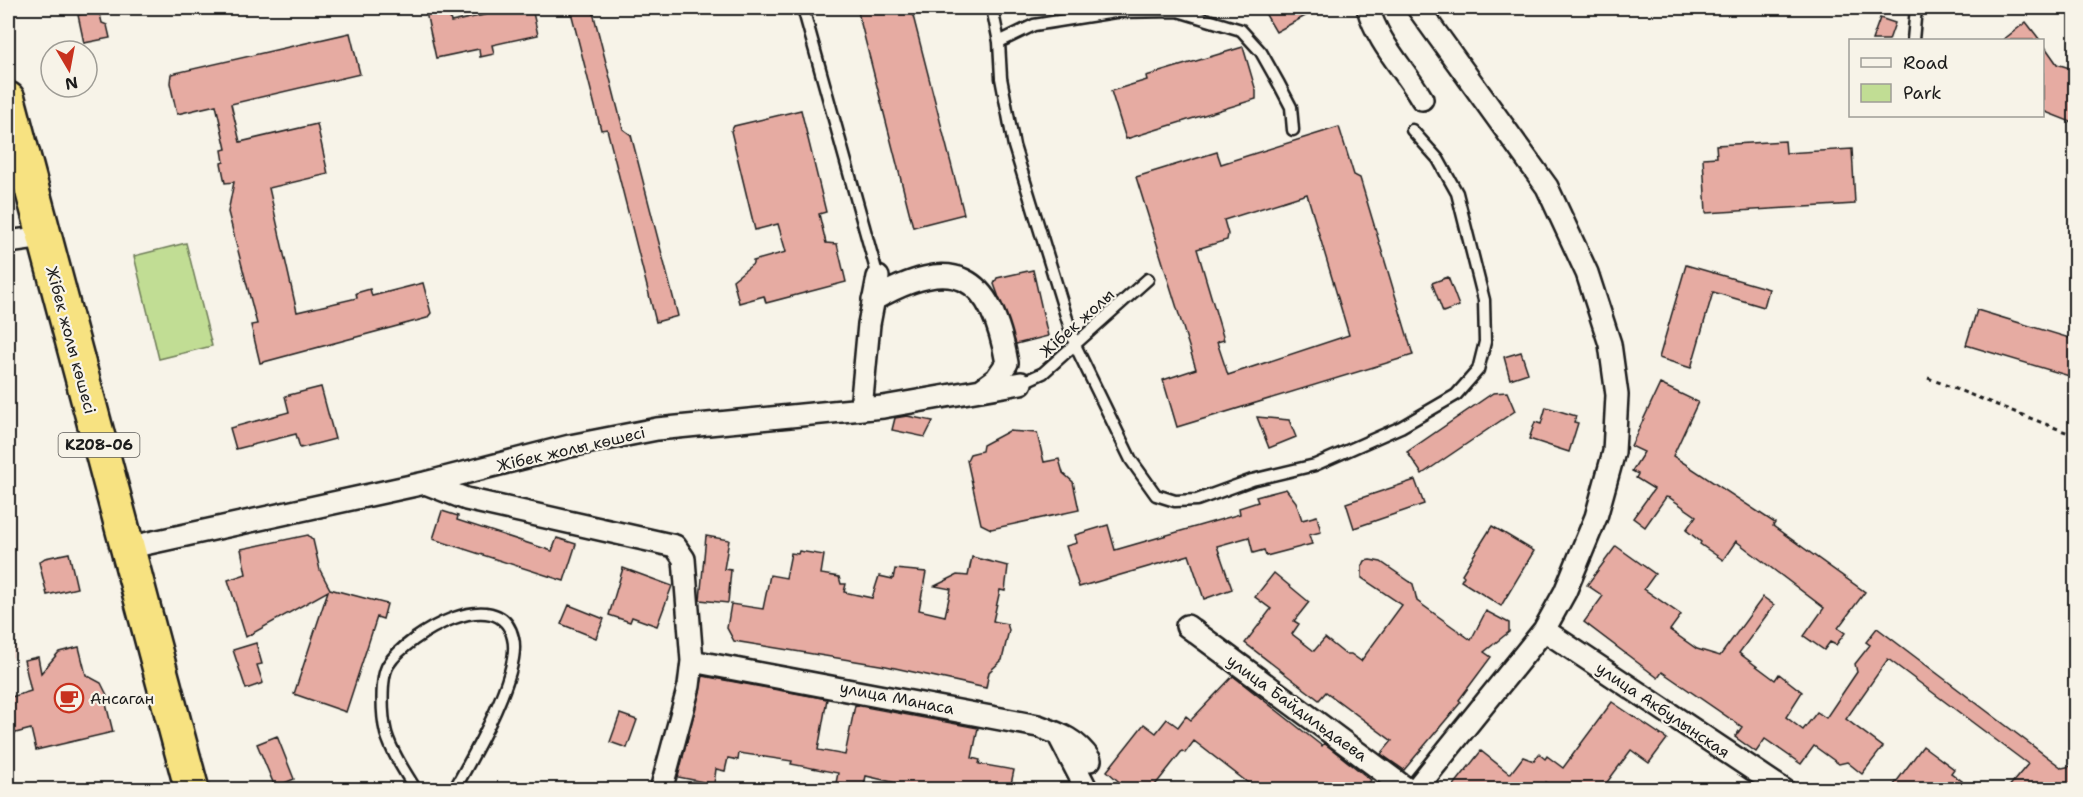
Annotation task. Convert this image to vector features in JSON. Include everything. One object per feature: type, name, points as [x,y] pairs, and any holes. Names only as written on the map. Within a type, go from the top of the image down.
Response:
[{"type":"highway","name":"Жібек жолы көшесі","points":[[8,99],[192,789]]},
{"type":"street","points":[[1368,8],[1372,23],[1389,53],[1422,99]]},
{"type":"street","points":[[1415,789],[1544,630],[1565,592],[1596,517],[1614,452],[1617,395],[1615,368],[1587,273],[1547,187],[1418,8]]},
{"type":"street","points":[[8,242],[44,237]]},
{"type":"street","points":[[873,300],[899,285],[936,274],[964,277],[986,299],[1002,334],[1007,363],[996,379],[980,390]]},
{"type":"street","points":[[861,409],[873,300],[878,277]]},
{"type":"street","name":"Жібек жолы көшесі","points":[[126,548],[425,483],[570,446],[657,429],[861,409],[1021,383]]},
{"type":"street","points":[[425,483],[466,499],[675,546],[684,560],[692,661],[664,789]]},
{"type":"street","name":"улица Байдильдаева","points":[[1187,627],[1408,789]]},
{"type":"street","name":"улица Акбулынская","points":[[1544,630],[1784,789]]},
{"type":"street","name":"улица Манаса","points":[[692,661],[998,717],[1057,733],[1081,746],[1090,760]]},
{"type":"street","points":[[1057,733],[1087,789]]},
{"type":"lane","points":[[803,8],[878,277]]},
{"type":"lane","points":[[992,8],[999,42],[1001,78],[1014,146],[1075,345],[1131,460],[1156,495],[1175,501],[1197,500],[1252,480],[1315,465],[1401,427],[1456,395],[1478,369],[1485,342],[1484,300],[1457,193],[1438,159],[1412,130]]},
{"type":"lane","points":[[1914,39],[1916,8]]},
{"type":"lane","points":[[999,42],[1034,25],[1115,12],[1178,9],[1241,30],[1261,52],[1291,106],[1293,130]]},
{"type":"lane","name":"Жібек жолы","points":[[1021,383],[1043,373],[1148,279]]},
{"type":"lane","points":[[416,789],[386,732],[382,698],[387,666],[407,644],[445,621],[476,613],[494,614],[507,622],[514,640],[513,665],[479,745],[454,789]]},
{"type":"path","points":[[1928,378],[2076,436]]},
{"type":"shaded area","points":[[8,627],[11,628],[17,650],[14,657],[8,659]]},
{"type":"green space","points":[[186,243],[212,346],[159,359],[134,256]]},
{"type":"building","points":[[425,8],[448,8],[451,22],[517,8],[532,8],[538,35],[492,45],[494,54],[480,57],[479,49],[436,58]]},
{"type":"building","points":[[570,8],[592,8],[623,129],[631,135],[678,316],[656,322],[607,129],[601,130]]},
{"type":"building","points":[[857,8],[911,8],[964,214],[913,227]]},
{"type":"building","points":[[1262,8],[1320,8],[1276,32]]},
{"type":"building","points":[[99,10],[102,23],[107,25],[110,38],[83,39],[78,15]]},
{"type":"building","points":[[1880,18],[1895,23],[1889,39],[1872,39]]},
{"type":"building","points":[[2026,22],[2039,39],[2004,39]]},
{"type":"building","points":[[350,33],[360,74],[231,104],[240,142],[317,124],[328,174],[269,188],[297,312],[357,298],[356,293],[370,289],[372,296],[423,283],[431,313],[427,318],[260,363],[251,325],[257,324],[228,212],[234,182],[225,183],[221,163],[224,162],[222,150],[226,149],[216,105],[177,114],[170,83],[171,74]]},
{"type":"building","points":[[2044,45],[2057,64],[2076,70],[2076,124],[2044,111]]},
{"type":"building","points":[[1243,47],[1256,91],[1256,99],[1126,139],[1111,91],[1147,80],[1146,76]]},
{"type":"building","points":[[801,110],[826,212],[819,214],[826,243],[837,244],[846,282],[766,303],[764,296],[739,303],[733,280],[753,264],[753,261],[786,252],[778,224],[755,230],[731,131],[734,126]]},
{"type":"building","points":[[1339,127],[1354,175],[1360,178],[1413,355],[1177,427],[1163,380],[1196,369],[1136,177],[1217,152],[1221,164]],"holes":[[[1307,194],[1349,335],[1228,375],[1217,342],[1224,340],[1197,249],[1227,240],[1228,234],[1224,220]]]},
{"type":"building","points":[[1785,141],[1786,153],[1852,149],[1855,204],[1706,213],[1703,158],[1717,157],[1716,145]]},
{"type":"building","points":[[1686,265],[1769,289],[1764,307],[1713,292],[1691,368],[1659,358]]},
{"type":"building","points":[[1033,270],[1048,336],[1016,344],[994,284],[997,278]]},
{"type":"building","points":[[1448,277],[1459,306],[1443,312],[1432,283]]},
{"type":"building","points":[[1977,310],[2076,340],[2076,378],[1966,345]]},
{"type":"building","points":[[1521,352],[1528,373],[1510,379],[1504,357]]},
{"type":"building","points":[[1660,384],[1698,402],[1673,456],[1775,523],[1773,526],[1865,592],[1838,628],[1845,633],[1836,645],[1830,642],[1824,650],[1804,636],[1824,608],[1736,541],[1723,560],[1700,544],[1701,542],[1686,530],[1696,516],[1670,498],[1666,497],[1645,527],[1633,518],[1654,489],[1636,478],[1638,474],[1632,471],[1644,452],[1631,446]]},
{"type":"building","points":[[321,387],[335,439],[300,448],[296,434],[236,449],[230,428],[289,412],[285,396]]},
{"type":"building","points":[[1507,392],[1515,411],[1422,474],[1407,452],[1493,393]]},
{"type":"building","points":[[1546,407],[1576,416],[1574,422],[1578,423],[1569,452],[1529,439],[1535,422],[1541,424]]},
{"type":"building","points":[[907,416],[933,421],[925,437],[892,430],[895,418]]},
{"type":"building","points":[[1257,417],[1289,420],[1296,437],[1269,448]]},
{"type":"building","points":[[1009,431],[1037,433],[1044,462],[1059,459],[1063,473],[1073,482],[1079,510],[991,529],[981,524],[967,460],[970,454],[982,451],[983,445]]},
{"type":"building","points":[[1415,480],[1424,504],[1354,528],[1346,503]]},
{"type":"building","points":[[1286,489],[1296,502],[1302,520],[1317,516],[1321,532],[1309,535],[1312,544],[1266,556],[1264,550],[1253,553],[1249,537],[1217,546],[1232,589],[1204,599],[1189,555],[1079,587],[1066,546],[1077,543],[1075,535],[1108,525],[1115,550],[1240,514],[1239,508],[1258,502],[1256,497]]},
{"type":"building","points":[[442,511],[458,516],[457,520],[552,551],[557,538],[576,544],[564,581],[433,539]]},
{"type":"building","points":[[1492,526],[1534,551],[1501,606],[1461,581],[1464,576],[1462,574]]},
{"type":"building","points":[[308,535],[313,540],[320,570],[330,589],[387,604],[383,619],[377,617],[346,712],[294,694],[328,591],[246,637],[228,580],[246,574],[241,549]]},
{"type":"building","points":[[706,536],[729,540],[724,569],[731,570],[728,603],[700,600]]},
{"type":"building","points":[[1616,546],[1655,574],[1644,589],[1681,615],[1670,630],[1697,649],[1720,656],[1763,597],[1774,605],[1739,653],[1775,680],[1779,674],[1802,692],[1786,717],[1803,730],[1817,712],[1826,718],[1857,672],[1855,664],[1870,645],[1866,642],[1877,628],[2062,768],[2076,765],[2076,783],[2062,789],[2007,789],[2028,764],[1888,659],[1846,719],[1883,747],[1862,774],[1847,762],[1839,764],[1814,746],[1801,764],[1765,739],[1756,752],[1735,737],[1742,727],[1662,672],[1658,678],[1584,622],[1603,596],[1587,585]]},
{"type":"building","points":[[799,551],[824,555],[821,574],[839,577],[841,584],[846,584],[844,592],[872,598],[879,576],[893,579],[895,569],[926,572],[919,610],[945,616],[951,589],[935,586],[957,575],[968,576],[972,557],[1008,566],[1005,591],[1000,590],[993,621],[1007,624],[1009,630],[1002,660],[989,672],[986,688],[886,666],[734,641],[727,628],[731,604],[763,609],[770,575],[786,578],[791,553],[798,554]]},
{"type":"building","points":[[69,553],[77,588],[47,595],[39,562],[45,558]]},
{"type":"building","points":[[1365,561],[1381,562],[1413,584],[1417,601],[1471,640],[1486,611],[1509,623],[1509,632],[1484,652],[1491,657],[1459,700],[1461,702],[1404,770],[1381,754],[1392,741],[1326,692],[1319,700],[1245,643],[1271,609],[1255,597],[1274,573],[1309,602],[1294,621],[1299,624],[1292,634],[1314,651],[1325,638],[1345,654],[1351,654],[1361,661],[1402,605],[1362,578],[1362,567]]},
{"type":"building","points":[[623,568],[672,586],[657,626],[632,617],[630,622],[609,615]]},
{"type":"building","points":[[569,605],[604,619],[596,638],[561,624]]},
{"type":"building","points":[[256,643],[262,664],[257,665],[263,683],[246,689],[233,650]]},
{"type":"building","points":[[79,647],[86,675],[101,683],[107,695],[105,700],[113,732],[36,750],[31,729],[8,735],[8,698],[31,691],[24,660],[38,657],[41,673],[59,652]]},
{"type":"building","points":[[703,676],[827,699],[818,750],[845,755],[855,705],[978,728],[972,758],[980,760],[979,764],[1014,770],[1010,789],[900,789],[901,784],[866,776],[863,789],[836,783],[838,773],[791,764],[792,761],[739,753],[738,760],[728,758],[725,771],[716,769],[714,784],[678,777]]},
{"type":"building","points":[[1233,676],[1322,746],[1324,743],[1371,780],[1364,789],[1256,789],[1194,741],[1185,753],[1182,751],[1152,789],[1127,789],[1107,771],[1144,724],[1156,733],[1167,719],[1178,727],[1186,716],[1191,720]]},
{"type":"building","points":[[1612,702],[1667,739],[1649,763],[1631,750],[1602,789],[1556,789],[1546,782],[1540,789],[1451,789],[1481,751],[1510,774],[1523,757],[1534,761],[1539,754],[1545,759],[1547,756],[1563,768]]},
{"type":"building","points":[[620,714],[637,720],[627,748],[610,742]]},
{"type":"building","points":[[277,736],[294,779],[275,787],[257,744]]},
{"type":"building","points":[[1923,746],[1954,769],[1951,773],[1962,781],[1956,789],[1891,789]]},
{"type":"place","name":"Ансаган","points":[[69,698]]}]
